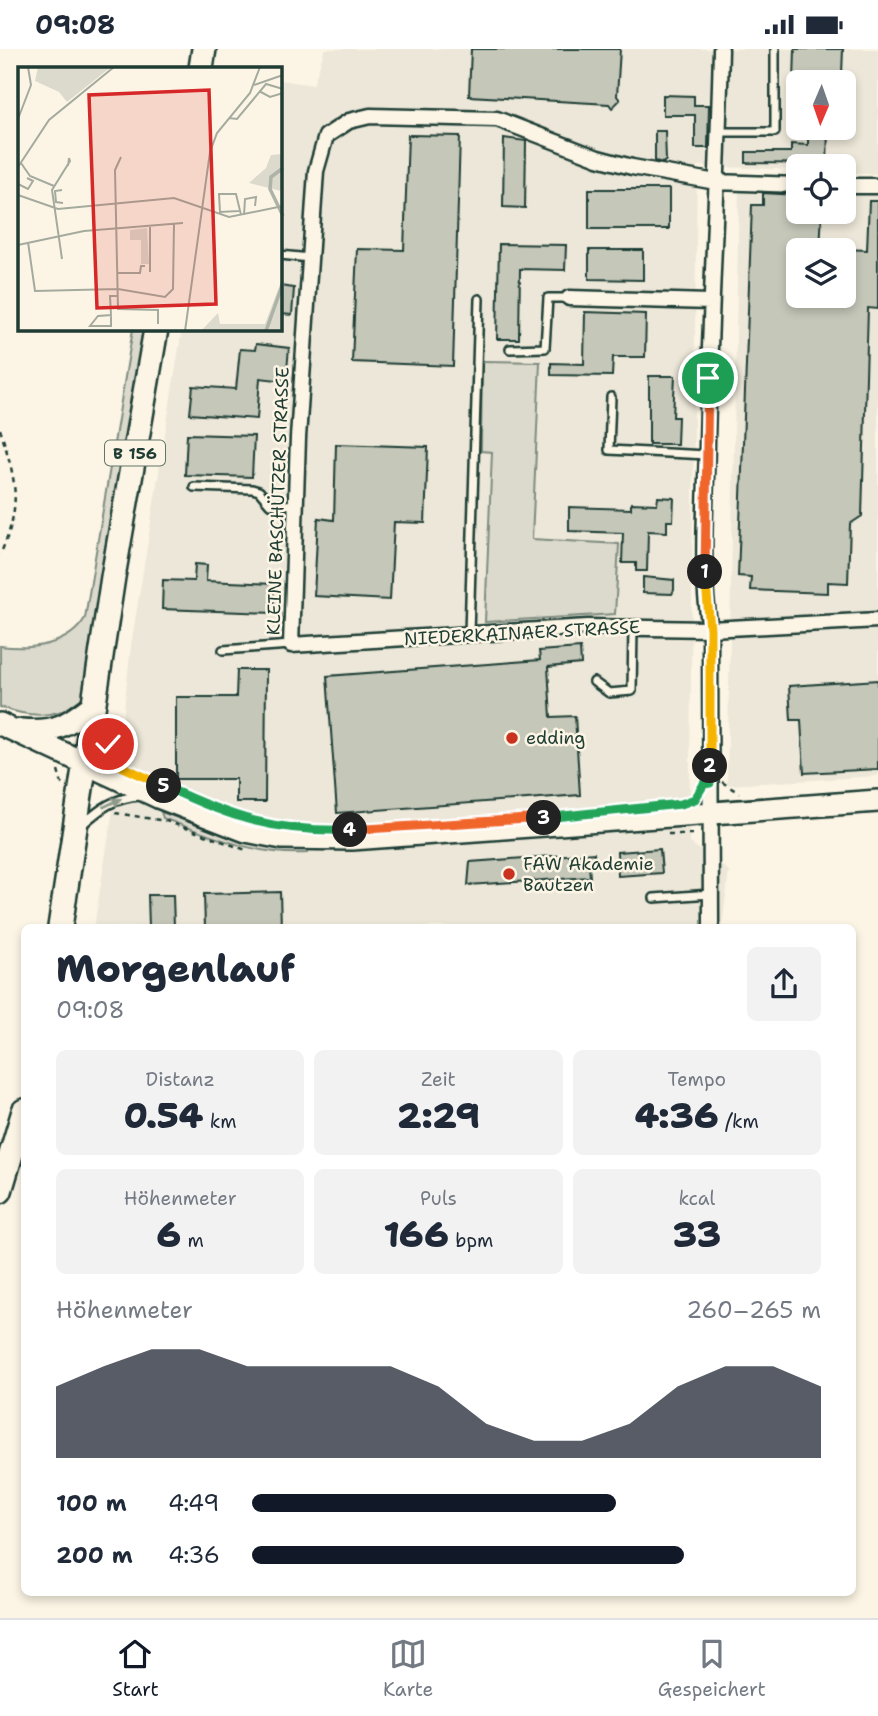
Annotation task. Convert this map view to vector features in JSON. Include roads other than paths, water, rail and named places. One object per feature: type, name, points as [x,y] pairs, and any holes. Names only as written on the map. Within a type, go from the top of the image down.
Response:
[{"type":"main road","points":[[201,67],[204,49]]},
{"type":"main road","name":"B 156","points":[[60,924],[156,331]]},
{"type":"main road","points":[[0,1191],[21,1121]]},
{"type":"street","points":[[711,924],[710,629],[705,599],[710,302],[721,49]]},
{"type":"street","name":"KLEINE BASCHÜTZER STRASSE","points":[[291,645],[295,505],[311,258],[317,171],[326,136],[349,121],[370,116],[497,119],[598,158],[716,183]]},
{"type":"street","points":[[716,183],[786,185]]},
{"type":"street","points":[[856,185],[878,186]]},
{"type":"street","points":[[569,298],[710,302]]},
{"type":"street","name":"NIEDERKAINAER STRASSE","points":[[291,645],[633,626],[710,629],[878,620]]},
{"type":"street","points":[[6,727],[43,732],[67,725],[94,704]]},
{"type":"street","points":[[6,727],[158,797],[246,831],[316,840],[878,801]]},
{"type":"lane","points":[[719,132],[775,132],[775,49]]},
{"type":"lane","points":[[282,255],[311,258]]},
{"type":"lane","points":[[510,349],[545,348],[548,297],[569,298]]},
{"type":"lane","points":[[468,634],[479,299]]},
{"type":"lane","points":[[611,397],[609,450],[707,455]]},
{"type":"lane","points":[[194,487],[252,489],[259,491],[270,504],[295,505]]},
{"type":"lane","points":[[594,682],[609,693],[632,691],[633,626]]},
{"type":"lane","points":[[223,650],[291,645]]},
{"type":"lane","points":[[75,832],[97,811],[122,798],[158,797]]},
{"type":"lane","points":[[653,898],[711,894]]},
{"type":"place","name":"edding","points":[[512,738]]},
{"type":"place","name":"FAW Akademie Bautzen","points":[[509,874]]}]
